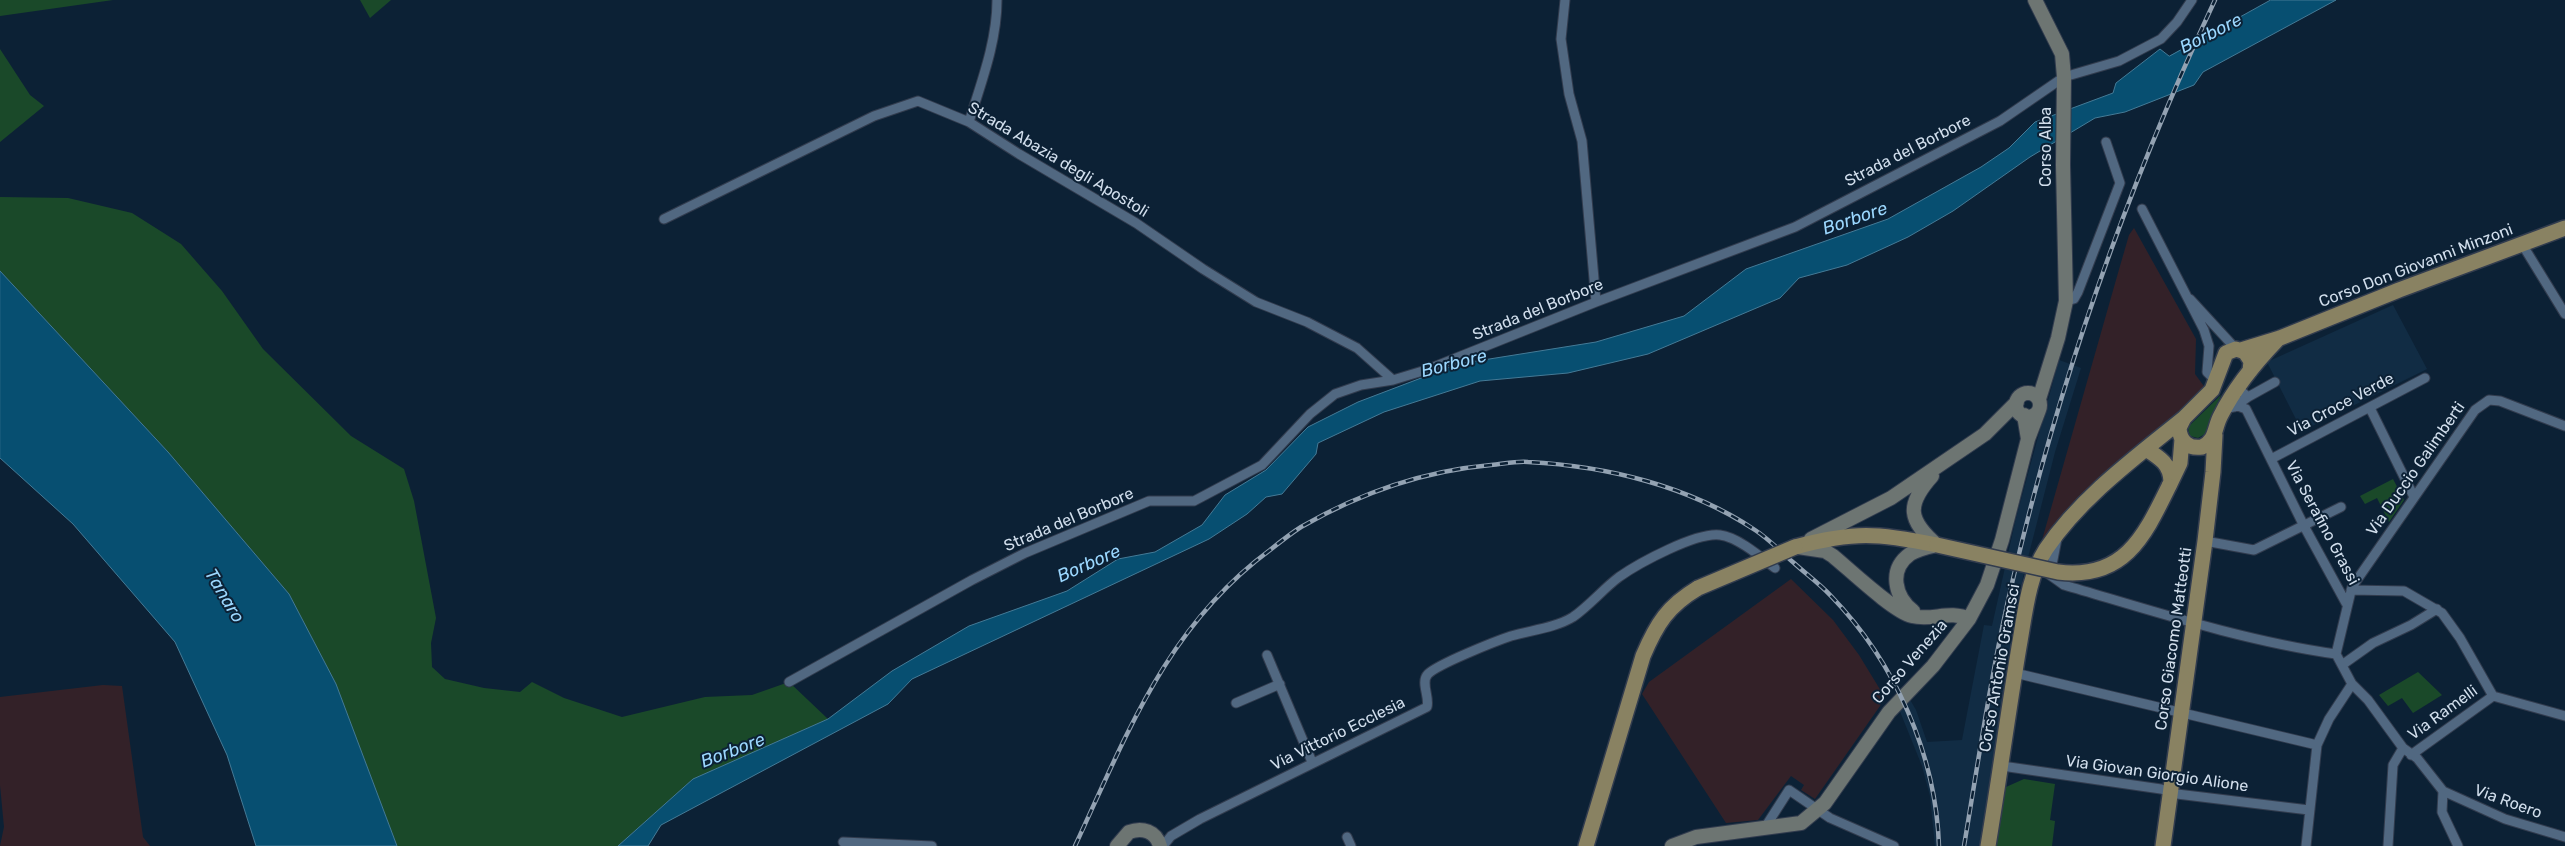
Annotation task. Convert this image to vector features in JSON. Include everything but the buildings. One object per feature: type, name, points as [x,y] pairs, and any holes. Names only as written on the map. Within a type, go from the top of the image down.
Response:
[{"type":"main road","name":"Corso Don Giovanni Minzoni","points":[[2238,350],[2280,338],[2399,290],[2565,228]]},
{"type":"main road","name":"Corso Don Giovanni Minzoni","points":[[2229,408],[2242,392],[2250,371],[2280,338]]},
{"type":"main road","points":[[2214,362],[2226,353],[2238,350],[2249,356],[2252,366],[2250,371]]},
{"type":"main road","name":"Corso Antonio Gramsci","points":[[1988,846],[2015,673],[2028,598],[2036,569],[2058,533],[2094,494],[2204,400],[2216,381],[2214,362]]},
{"type":"main road","name":"Corso Giacomo Matteotti","points":[[2163,846],[2205,541],[2215,435],[2218,421],[2229,408]]},
{"type":"main road","points":[[1586,846],[1640,664],[1652,633],[1678,600],[1698,588],[1795,546],[1830,537],[1859,534],[1892,536],[2058,572],[2074,574],[2098,571],[2122,558],[2134,548],[2152,520],[2180,462],[2182,440],[2179,428],[2184,418]]},
{"type":"main road","points":[[2182,440],[2191,447],[2200,447],[2208,445],[2215,435]]},
{"type":"main road","points":[[2180,462],[2200,447]]},
{"type":"main road","points":[[2146,449],[2164,461],[2170,471],[2170,483]]},
{"type":"street","points":[[969,122],[990,55],[997,13],[997,0]]},
{"type":"street","points":[[1565,0],[1561,38],[1569,94],[1582,141],[1596,302]]},
{"type":"street","name":"Corso Alba","points":[[2028,406],[2049,366],[2061,329],[2066,301],[2063,164],[2064,77],[2062,54],[2035,0]]},
{"type":"street","name":"Strada del Borbore","points":[[789,682],[972,580],[1025,553],[1149,502],[1194,501],[1262,465],[1310,414],[1335,394],[1361,385],[1393,380],[1513,337],[1596,302],[1795,227],[2000,120],[2064,77],[2118,61],[2161,39],[2177,22],[2192,0]]},
{"type":"street","name":"Strada Abazia degli Apostoli","points":[[664,219],[874,116],[918,101],[969,122],[1136,223],[1203,269],[1256,302],[1307,322],[1357,348],[1393,380]]},
{"type":"street","points":[[2066,301],[2074,299],[2078,292],[2120,183],[2106,142]]},
{"type":"street","points":[[2142,209],[2206,338],[2214,362]]},
{"type":"street","points":[[2522,244],[2565,314]]},
{"type":"street","points":[[2184,293],[2203,310],[2238,350]]},
{"type":"street","name":"Via Croce Verde","points":[[2271,459],[2425,378]]},
{"type":"street","points":[[2242,392],[2275,382]]},
{"type":"street","name":"Via Duccio Galimberti","points":[[2346,602],[2351,590],[2476,410],[2489,400],[2500,401],[2565,426]]},
{"type":"street","points":[[1795,546],[1874,508],[2028,406]]},
{"type":"street","name":"Corso Venezia","points":[[1672,846],[1696,837],[1801,823],[1818,810],[1889,712],[1933,666],[1969,619],[1987,586],[2002,540],[2028,439],[2028,406]]},
{"type":"street","name":"Via Serafino Grassi","points":[[2229,408],[2246,409],[2304,526],[2346,602],[2336,654]]},
{"type":"street","points":[[2370,408],[2414,497]]},
{"type":"street","points":[[1937,545],[1922,532],[1916,522],[1914,506],[1921,488],[1946,461]]},
{"type":"street","points":[[2205,541],[2254,550],[2341,507]]},
{"type":"street","points":[[2058,533],[2050,574],[2064,585],[2193,623],[2336,654],[2352,684],[2368,700],[2403,748],[2417,758],[2443,791],[2442,812],[2458,846]]},
{"type":"street","name":"Via Vittorio Ecclesia","points":[[1161,846],[1177,832],[1312,762],[1427,707],[1429,701],[1425,680],[1428,674],[1510,636],[1572,617],[1620,577],[1698,538],[1721,535],[1746,546],[1775,568]]},
{"type":"street","points":[[1922,617],[1903,602],[1897,592],[1898,570],[1911,553],[1937,545]]},
{"type":"street","points":[[1795,546],[1825,551],[1904,613],[1922,617],[1956,614],[1969,619]]},
{"type":"street","points":[[2351,590],[2404,591],[2437,609],[2460,638],[2493,696],[2565,716]]},
{"type":"street","points":[[2342,665],[2373,642],[2411,625],[2437,609]]},
{"type":"street","points":[[1267,655],[1312,762]]},
{"type":"street","points":[[2015,673],[2317,745]]},
{"type":"street","points":[[1236,703],[1280,684]]},
{"type":"street","points":[[2306,846],[2317,745],[2329,720],[2352,684]]},
{"type":"street","name":"Via Ramelli","points":[[2411,755],[2493,696]]},
{"type":"street","points":[[2388,846],[2393,765],[2403,748]]},
{"type":"street","name":"Via Giovan Giorgio Alione","points":[[2002,766],[2170,792],[2309,810]]},
{"type":"street","points":[[1764,829],[1789,790],[1830,818],[1894,846]]},
{"type":"street","name":"Via Roero","points":[[2443,791],[2505,819],[2565,837]]},
{"type":"street","points":[[1117,846],[1123,835],[1135,829],[1147,831],[1156,837],[1161,846]]},
{"type":"street","name":"Via Vittorio Ecclesia","points":[[1147,831],[1159,833],[1177,832]]},
{"type":"street","points":[[1347,837],[1351,846]]},
{"type":"street","points":[[843,842],[932,846]]},
{"type":"shaded area","points":[[2134,228],[2196,339],[2195,374],[2206,389],[2105,473],[2042,540],[2129,235]]},
{"type":"shaded area","points":[[2393,305],[2427,369],[2302,431],[2267,362]]},
{"type":"shaded area","points":[[2059,360],[2081,368],[2055,452],[2023,577],[1980,846],[1935,846],[1930,796],[1922,766],[1899,709],[1909,698],[1916,710],[1927,742],[1962,740],[1984,625],[1992,626],[2016,518]]},
{"type":"shaded area","points":[[1791,579],[1833,620],[1859,655],[1884,696],[1880,706],[1815,799],[1801,790],[1804,785],[1791,776],[1758,820],[1726,823],[1642,694],[1649,682]]},
{"type":"shaded area","points":[[103,685],[122,686],[143,837],[150,846],[0,846],[4,827],[0,785],[0,697]]},
{"type":"green space","points":[[0,0],[113,0],[0,16]]},
{"type":"green space","points":[[360,0],[391,0],[370,18]]},
{"type":"green space","points":[[0,49],[30,95],[44,106],[0,142]]},
{"type":"green space","points":[[0,197],[68,198],[132,213],[181,244],[222,291],[263,349],[351,436],[404,469],[414,501],[436,618],[431,643],[432,667],[445,679],[484,688],[520,692],[532,682],[564,698],[622,717],[705,697],[752,695],[789,682],[828,719],[693,779],[618,846],[397,846],[336,685],[289,594],[168,452],[0,271]]},
{"type":"green space","points":[[2221,395],[2205,434],[2198,438],[2190,436],[2188,428],[2191,424]]},
{"type":"green space","points":[[2393,479],[2404,500],[2389,522],[2377,498],[2365,504],[2360,496]]},
{"type":"green space","points":[[2418,672],[2442,695],[2413,713],[2402,698],[2388,706],[2379,695]]},
{"type":"green space","points":[[2024,779],[2055,784],[2050,820],[2055,821],[2052,846],[1996,846],[2006,787]]},
{"type":"water","name":"Borbore","points":[[2271,0],[2336,0],[2203,72],[2194,85],[2125,112],[2095,118],[2030,157],[1953,211],[1908,237],[1847,265],[1799,278],[1780,298],[1648,354],[1568,373],[1480,381],[1384,412],[1318,443],[1316,454],[1282,494],[1266,497],[1247,514],[1209,539],[912,679],[888,704],[661,825],[648,846],[618,846],[693,779],[828,719],[892,671],[969,626],[1067,591],[1118,559],[1155,552],[1202,525],[1225,495],[1266,470],[1308,427],[1358,402],[1458,364],[1596,342],[1684,316],[1746,269],[1888,219],[1981,167],[2009,148],[2035,122],[2113,93],[2116,83],[2160,49],[2169,56]]},
{"type":"water","name":"Tanaro","points":[[0,271],[168,452],[289,594],[336,684],[397,846],[256,846],[227,755],[175,642],[73,524],[0,458]]},
{"type":"railway","points":[[1964,846],[2005,612],[2052,430],[2074,357],[2125,213],[2153,141],[2215,0]]},
{"type":"railway","points":[[1075,846],[1132,723],[1153,684],[1203,613],[1234,580],[1301,527],[1369,494],[1441,472],[1514,462],[1558,464],[1588,468],[1646,481],[1703,501],[1730,515],[1770,541],[1822,587],[1854,622],[1874,650],[1893,680],[1908,712],[1930,778],[1939,846]]}]
